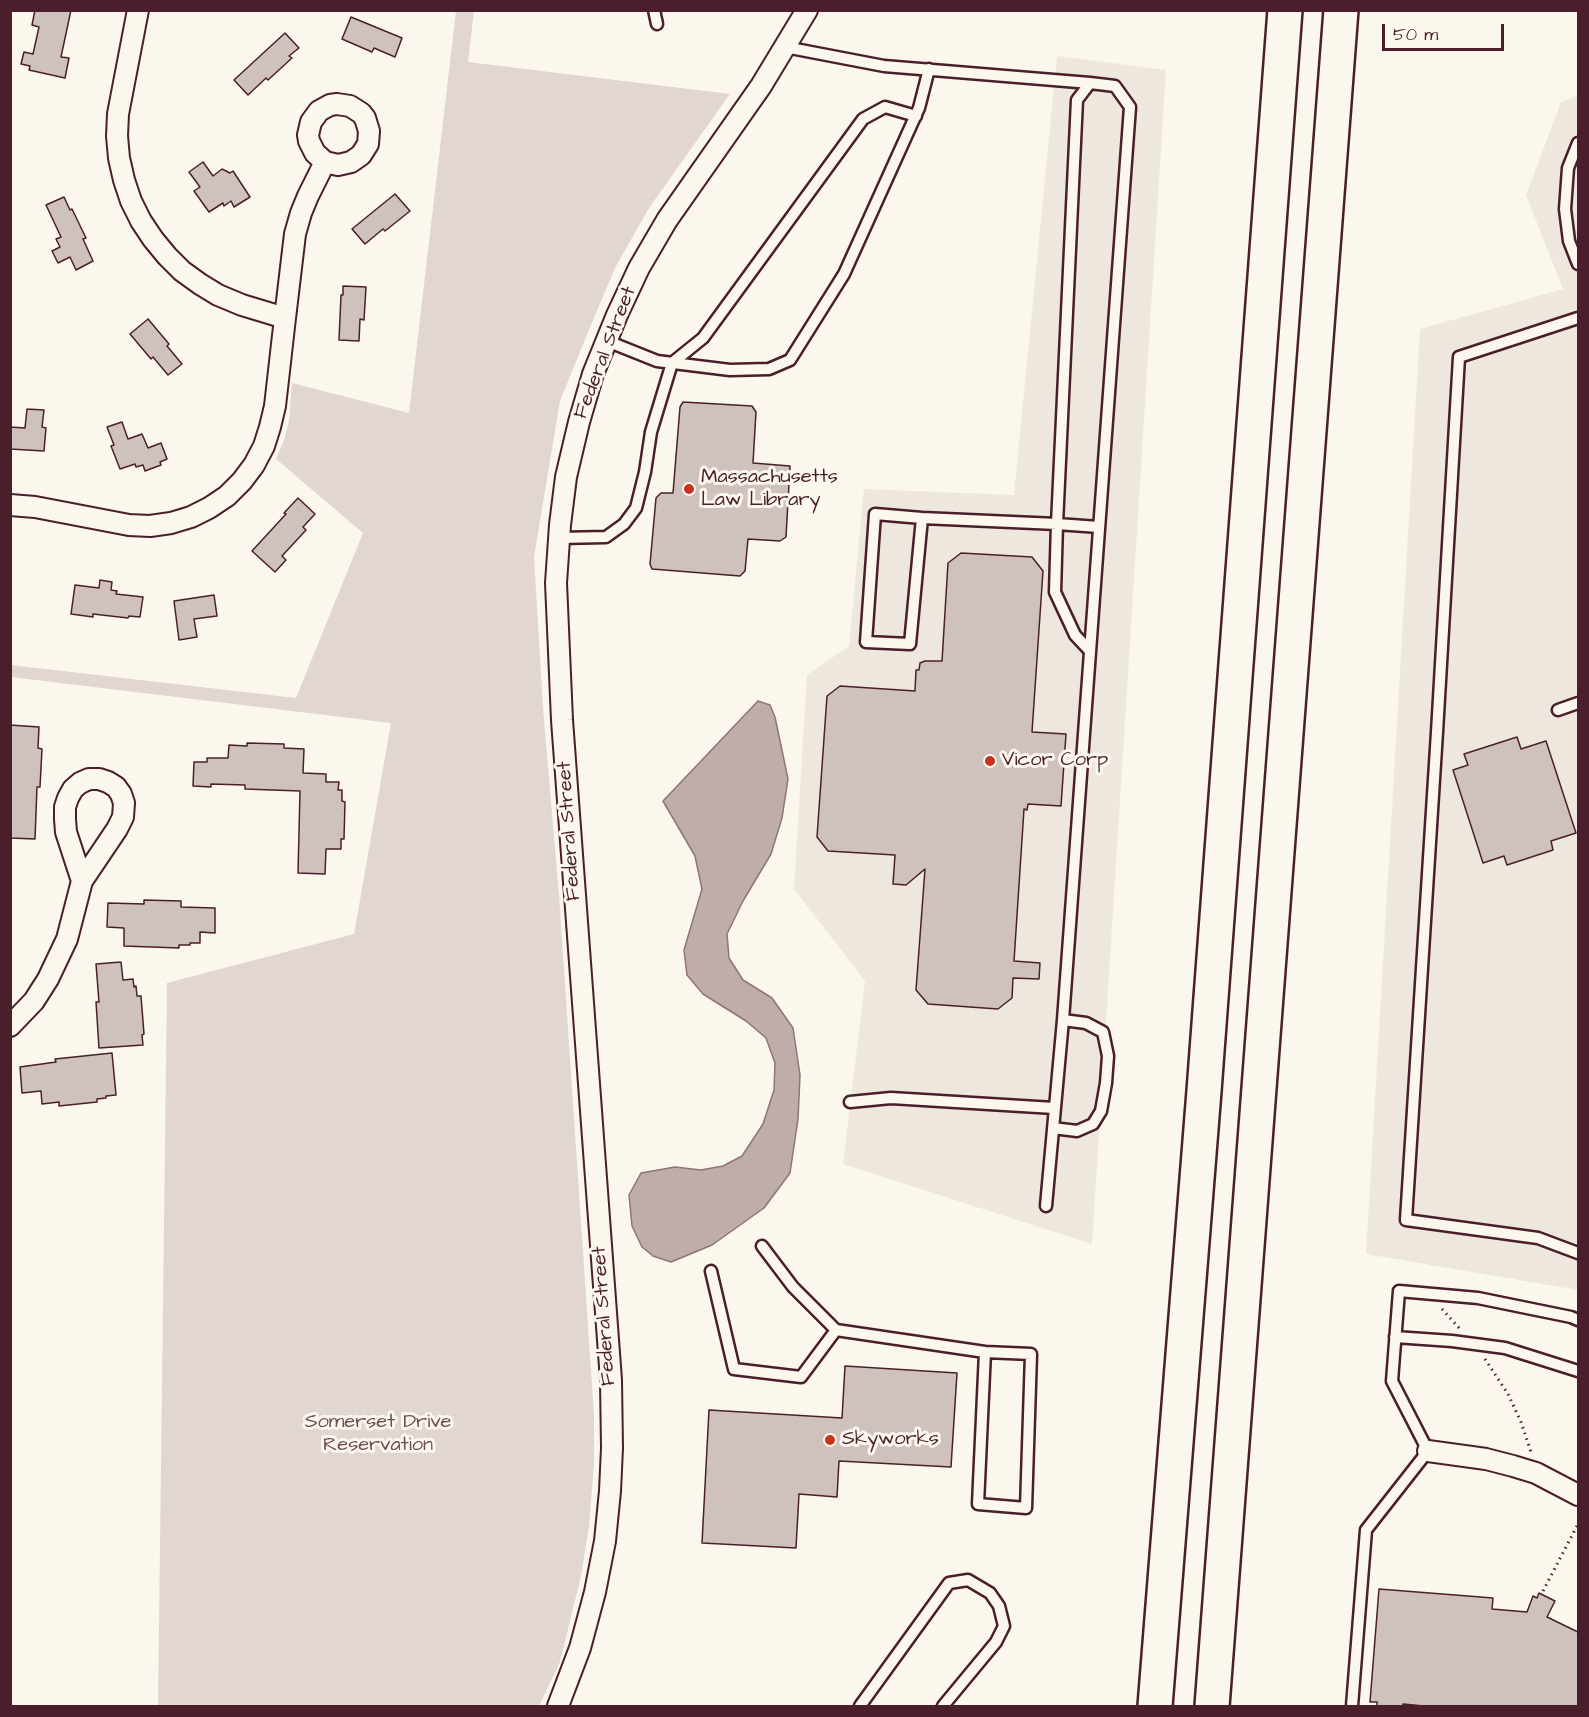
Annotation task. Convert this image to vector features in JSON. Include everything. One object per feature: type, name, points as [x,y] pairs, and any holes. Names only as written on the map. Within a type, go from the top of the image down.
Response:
[{"type":"highway","points":[[1155,1707],[1286,10]]},
{"type":"highway","points":[[1212,1707],[1341,10]]},
{"type":"street","points":[[138,10],[122,90],[117,136],[119,158],[131,201],[153,239],[167,256],[191,278],[218,295],[285,318]]},
{"type":"street","name":"Federal Street","points":[[558,1707],[580,1648],[596,1592],[605,1541],[612,1448],[611,1380],[562,720],[556,582],[566,477],[579,422],[594,374],[639,268],[667,220],[761,86],[807,10]]},
{"type":"street","points":[[10,505],[35,507],[129,525],[150,526],[181,520],[209,508],[242,481],[264,446],[270,427],[275,405],[295,234],[308,196],[325,162]]},
{"type":"street","points":[[10,1026],[34,1001],[55,967],[67,939],[82,880],[117,829],[124,812],[124,803],[116,787],[99,779],[89,779],[80,783],[73,789],[65,807],[66,832],[82,880]]},
{"type":"street","points":[[1428,1451],[1486,1459],[1536,1473],[1578,1496]]},
{"type":"lane","points":[[654,10],[657,24]]},
{"type":"lane","points":[[785,47],[884,66],[1114,86],[1130,107],[1063,1020],[1046,1206]]},
{"type":"lane","points":[[607,341],[657,361],[730,370],[769,369],[790,360],[844,274],[916,116],[929,69]]},
{"type":"lane","points":[[1090,83],[1077,100],[1055,592],[1076,635],[1090,651]]},
{"type":"lane","points":[[559,538],[606,537],[624,524],[636,508],[645,472],[651,432],[672,363],[703,338],[863,119],[885,107],[916,116]]},
{"type":"lane","points":[[1578,143],[1568,168],[1565,209],[1569,241],[1578,264]]},
{"type":"lane","points":[[1578,318],[1459,357],[1406,1220],[1538,1238],[1578,1253]]},
{"type":"lane","points":[[922,518],[910,644],[866,642],[875,514],[1099,527]]},
{"type":"lane","points":[[1558,710],[1578,703]]},
{"type":"lane","points":[[1053,1128],[1077,1131],[1093,1124],[1101,1111],[1106,1083],[1108,1056],[1103,1032],[1086,1023],[1063,1020]]},
{"type":"lane","points":[[850,1102],[891,1098],[1054,1108]]},
{"type":"lane","points":[[762,1246],[793,1287],[836,1330],[985,1352],[1031,1353],[1026,1508],[978,1504],[985,1352]]},
{"type":"lane","points":[[711,1271],[734,1370],[801,1377],[836,1330]]},
{"type":"lane","points":[[1352,1707],[1366,1530],[1428,1451],[1392,1381],[1399,1291],[1478,1298],[1578,1320]]},
{"type":"lane","points":[[1395,1337],[1505,1348],[1578,1371]]},
{"type":"lane","points":[[860,1707],[949,1583],[968,1580],[990,1593],[999,1606],[1004,1626],[996,1642],[944,1707]]},
{"type":"path","points":[[1430,1294],[1491,1367],[1508,1394],[1521,1422],[1536,1473]]},
{"type":"path","points":[[1543,1591],[1578,1524]]},
{"type":"shaded area","points":[[1057,56],[1166,70],[1092,1244],[843,1164],[865,981],[794,889],[807,675],[849,646],[864,489],[1014,495]]},
{"type":"shaded area","points":[[1578,95],[1578,1290],[1366,1254],[1420,329],[1563,289],[1526,195],[1561,102]]},
{"type":"shaded area","points":[[758,701],[770,705],[775,717],[788,779],[782,818],[771,854],[743,901],[727,934],[729,958],[743,980],[772,998],[793,1028],[800,1075],[798,1119],[790,1173],[764,1208],[712,1245],[671,1262],[653,1256],[642,1247],[632,1226],[629,1195],[641,1173],[675,1167],[701,1170],[723,1166],[742,1156],[763,1124],[774,1090],[775,1063],[766,1038],[746,1021],[703,994],[687,975],[684,950],[702,889],[695,856],[663,801]]},
{"type":"green space","name":"Somerset Drive Reservation","points":[[456,11],[474,11],[468,62],[730,94],[649,208],[615,268],[560,401],[534,557],[594,1415],[594,1464],[589,1526],[581,1576],[560,1662],[539,1706],[158,1706],[167,983],[354,934],[391,723],[11,677],[11,665],[296,698],[363,533],[276,459],[289,421],[292,383],[409,413]]},
{"type":"building","points":[[35,10],[71,10],[61,57],[69,58],[65,78],[29,70],[30,66],[21,64],[24,52],[33,54],[39,27],[32,25]]},
{"type":"building","points":[[351,17],[402,38],[395,57],[374,48],[372,52],[342,39]]},
{"type":"building","points":[[285,33],[299,48],[289,56],[292,58],[248,95],[234,80]]},
{"type":"building","points":[[203,162],[213,176],[222,169],[230,173],[233,171],[250,197],[234,207],[231,201],[209,212],[194,191],[200,187],[189,172]]},
{"type":"building","points":[[395,194],[410,211],[365,244],[352,229]]},
{"type":"building","points":[[64,197],[86,238],[83,239],[93,261],[76,270],[70,257],[58,263],[52,251],[60,247],[56,239],[61,237],[46,205]]},
{"type":"building","points":[[343,286],[366,287],[364,320],[360,319],[359,341],[339,340]]},
{"type":"building","points":[[148,319],[182,364],[168,375],[130,334]]},
{"type":"building","points":[[683,402],[752,406],[756,412],[753,463],[790,466],[786,537],[780,541],[748,539],[745,571],[740,576],[652,569],[650,564],[656,498],[661,493],[673,493],[680,407]]},
{"type":"building","points":[[27,409],[44,410],[42,427],[46,428],[44,451],[10,449],[10,427],[25,428]]},
{"type":"building","points":[[122,422],[128,439],[142,434],[148,448],[161,443],[167,459],[160,462],[161,465],[145,471],[143,465],[136,467],[135,464],[120,469],[107,427]]},
{"type":"building","points":[[298,498],[315,514],[303,527],[306,530],[282,556],[286,560],[275,572],[252,551]]},
{"type":"building","points":[[961,553],[1032,557],[1043,571],[1032,732],[1066,734],[1061,806],[1028,804],[1027,810],[1024,809],[1014,961],[1040,963],[1039,979],[1013,978],[1012,998],[998,1009],[928,1004],[916,990],[925,869],[906,885],[893,884],[895,855],[828,851],[817,837],[827,696],[840,686],[915,691],[916,670],[919,670],[920,663],[942,661],[948,563]]},
{"type":"building","points":[[100,580],[112,582],[111,590],[117,591],[116,594],[143,597],[140,617],[93,614],[93,617],[71,614],[75,585],[99,588]]},
{"type":"building","points":[[214,595],[217,616],[194,619],[197,637],[179,640],[174,601]]},
{"type":"building","points":[[10,725],[39,727],[38,748],[42,749],[40,787],[37,787],[35,839],[10,838]]},
{"type":"building","points":[[1517,737],[1521,749],[1546,741],[1576,833],[1551,841],[1553,850],[1507,865],[1504,856],[1483,863],[1453,770],[1468,765],[1464,754]]},
{"type":"building","points":[[247,743],[284,744],[284,748],[304,749],[303,773],[326,774],[326,782],[339,782],[338,790],[342,790],[342,801],[345,802],[344,839],[341,839],[341,849],[326,849],[325,874],[298,873],[300,791],[245,789],[245,785],[193,786],[194,762],[207,762],[207,758],[228,758],[229,745],[247,746]]},
{"type":"building","points":[[144,900],[181,901],[181,907],[215,908],[215,933],[200,932],[200,943],[179,945],[179,948],[124,946],[124,928],[107,927],[108,903],[144,904]]},
{"type":"building","points":[[121,962],[123,980],[133,979],[137,996],[141,996],[143,1045],[99,1048],[96,964]]},
{"type":"building","points":[[112,1053],[116,1095],[97,1099],[97,1102],[59,1106],[59,1102],[42,1104],[41,1091],[22,1093],[20,1067],[56,1062],[55,1059]]},
{"type":"building","name":"Skyworks","points":[[845,1366],[957,1373],[951,1467],[839,1461],[837,1497],[799,1494],[796,1548],[702,1543],[709,1410],[842,1418]]},
{"type":"building","points":[[1379,1589],[1493,1598],[1492,1609],[1527,1612],[1533,1596],[1537,1598],[1539,1593],[1555,1601],[1547,1617],[1578,1632],[1578,1707],[1434,1707],[1403,1704],[1403,1707],[1377,1707],[1377,1702],[1370,1702]]},
{"type":"place","name":"Massachusetts Law Library","points":[[689,489]]},
{"type":"place","name":"Vicor Corp","points":[[990,761]]},
{"type":"place","name":"Skyworks","points":[[830,1440]]}]
